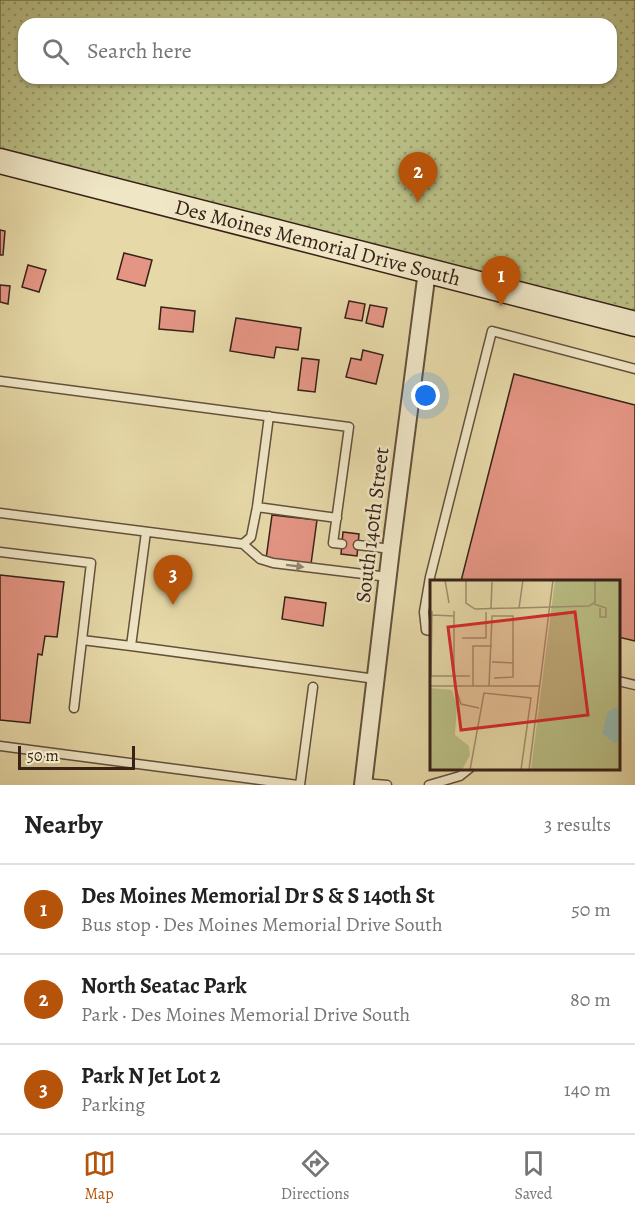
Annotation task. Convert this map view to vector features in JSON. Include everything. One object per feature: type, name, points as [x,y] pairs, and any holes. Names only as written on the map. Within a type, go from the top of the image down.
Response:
[{"type":"main road","name":"Des Moines Memorial Drive South","points":[[0,161],[635,324]]},
{"type":"street","name":"South 140th Street","points":[[363,784],[427,271]]},
{"type":"lane","points":[[430,631],[426,630],[424,612],[430,577],[492,331],[635,369]]},
{"type":"lane","points":[[0,381],[349,427],[336,518],[338,543]]},
{"type":"lane","points":[[243,544],[251,537],[269,416]]},
{"type":"lane","points":[[257,507],[336,518]]},
{"type":"lane","points":[[0,513],[243,544],[260,559],[273,563],[388,578]]},
{"type":"lane","points":[[130,646],[146,532]]},
{"type":"lane","points":[[358,545],[391,549]]},
{"type":"lane","points":[[0,552],[91,563],[74,708]]},
{"type":"lane","points":[[82,640],[376,679]]},
{"type":"lane","points":[[620,681],[635,685]]},
{"type":"lane","points":[[0,746],[299,785],[313,687]]},
{"type":"lane","points":[[429,785],[460,776],[468,770]]},
{"type":"lane","points":[[363,784],[387,785]]},
{"type":"green space","points":[[0,0],[635,0],[635,311],[0,151]]},
{"type":"building","points":[[0,230],[5,231],[3,255],[0,255]]},
{"type":"building","points":[[124,253],[152,260],[145,286],[117,279]]},
{"type":"building","points":[[28,265],[46,270],[39,292],[22,287]]},
{"type":"building","points":[[0,285],[10,286],[8,304],[0,302]]},
{"type":"building","points":[[349,301],[365,304],[362,321],[345,318]]},
{"type":"building","points":[[370,305],[387,308],[383,327],[366,323]]},
{"type":"building","points":[[161,307],[195,311],[193,332],[159,329]]},
{"type":"building","points":[[236,318],[301,328],[298,350],[276,347],[274,358],[230,351]]},
{"type":"building","points":[[363,350],[383,355],[376,384],[346,377],[351,358],[361,360]]},
{"type":"building","points":[[302,358],[319,360],[315,392],[298,390]]},
{"type":"building","points":[[514,374],[635,405],[635,641],[620,637],[620,580],[461,580]]},
{"type":"building","points":[[272,515],[317,520],[311,564],[266,559]]},
{"type":"building","points":[[343,532],[359,534],[357,556],[341,554]]},
{"type":"building","points":[[0,575],[64,582],[57,637],[45,636],[42,655],[38,654],[30,723],[0,720]]},
{"type":"building","points":[[285,597],[326,603],[323,626],[282,619]]},
{"type":"place","name":"North Seatac Park","points":[[418,202]]},
{"type":"place","name":"Des Moines Memorial Dr S & S 140th St","points":[[501,306]]},
{"type":"place","name":"Park N Jet Lot 2","points":[[173,605]]}]
